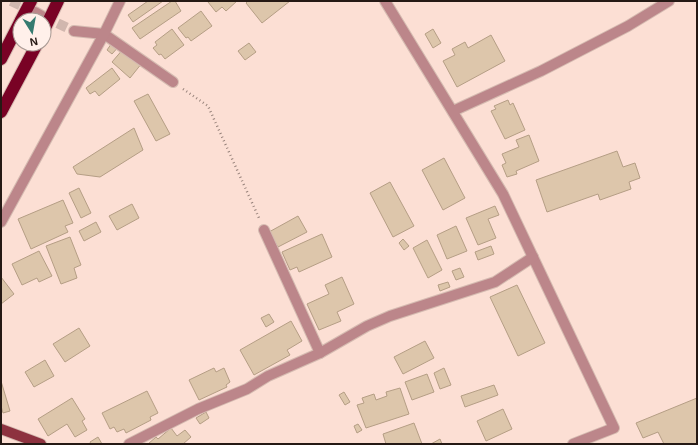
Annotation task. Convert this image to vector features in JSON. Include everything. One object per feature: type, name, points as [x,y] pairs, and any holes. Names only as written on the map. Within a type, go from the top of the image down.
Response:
[{"type":"highway","points":[[52,13],[58,1]]},
{"type":"highway","points":[[1,59],[12,38]]},
{"type":"highway","points":[[1,117],[33,52]]},
{"type":"highway","points":[[1,112],[26,66]]},
{"type":"main road","points":[[1,429],[41,444]]},
{"type":"street","points":[[1,222],[104,34],[120,1]]},
{"type":"street","points":[[385,1],[503,194],[614,428],[573,444]]},
{"type":"street","points":[[453,111],[541,72],[628,26],[669,1]]},
{"type":"street","points":[[74,31],[104,34],[173,82]]},
{"type":"street","points":[[264,230],[320,353]]},
{"type":"street","points":[[129,444],[198,409],[247,389],[268,376],[320,353],[367,326],[390,316],[495,282],[533,257]]},
{"type":"path","points":[[173,82],[208,106],[264,230]]},
{"type":"building","points":[[148,1],[163,1],[133,22],[128,15]]},
{"type":"building","points":[[172,1],[175,1],[181,11],[140,39],[132,28]]},
{"type":"building","points":[[237,1],[226,11],[222,7],[216,12],[208,2]]},
{"type":"building","points":[[248,1],[290,1],[262,23],[246,3]]},
{"type":"building","points":[[201,11],[212,26],[191,41],[188,37],[186,38],[178,28]]},
{"type":"building","points":[[172,29],[184,45],[165,59],[153,48],[157,45],[155,42]]},
{"type":"building","points":[[433,29],[441,43],[433,48],[425,34]]},
{"type":"building","points":[[491,35],[505,61],[457,87],[443,61],[455,55],[452,49],[465,42],[468,48]]},
{"type":"building","points":[[114,40],[120,45],[112,54],[107,50]]},
{"type":"building","points":[[249,43],[256,52],[245,60],[238,51]]},
{"type":"building","points":[[124,48],[142,63],[130,78],[112,62]]},
{"type":"building","points":[[112,68],[120,79],[99,96],[95,91],[90,94],[86,88]]},
{"type":"building","points":[[148,94],[170,134],[156,141],[134,101]]},
{"type":"building","points":[[508,100],[510,105],[513,103],[525,130],[505,139],[491,111],[496,109],[494,106]]},
{"type":"building","points":[[134,128],[143,150],[100,177],[77,174],[73,167]]},
{"type":"building","points":[[529,135],[539,161],[516,171],[517,174],[507,177],[502,165],[506,163],[502,154],[519,147],[516,140]]},
{"type":"building","points":[[617,151],[623,167],[635,163],[640,178],[629,182],[631,189],[600,200],[598,194],[547,212],[536,180]]},
{"type":"building","points":[[444,158],[465,198],[443,210],[422,170]]},
{"type":"building","points":[[390,182],[414,226],[393,237],[370,193]]},
{"type":"building","points":[[79,188],[91,213],[81,218],[69,193]]},
{"type":"building","points":[[63,200],[73,223],[65,226],[68,232],[31,249],[18,219]]},
{"type":"building","points":[[132,204],[139,218],[117,230],[109,216]]},
{"type":"building","points":[[495,206],[499,215],[488,219],[496,238],[478,245],[466,218]]},
{"type":"building","points":[[298,216],[307,232],[278,247],[269,232]]},
{"type":"building","points":[[96,222],[101,232],[84,241],[79,231]]},
{"type":"building","points":[[456,226],[467,251],[447,259],[437,235]]},
{"type":"building","points":[[322,234],[332,257],[299,272],[297,267],[290,270],[282,252]]},
{"type":"building","points":[[70,237],[81,265],[74,268],[77,278],[61,284],[46,246]]},
{"type":"building","points":[[403,239],[409,246],[404,250],[399,243]]},
{"type":"building","points":[[427,240],[442,270],[428,278],[413,248]]},
{"type":"building","points":[[491,246],[494,254],[478,260],[475,252]]},
{"type":"building","points":[[39,251],[52,276],[39,282],[37,278],[22,285],[12,264]]},
{"type":"building","points":[[460,268],[464,277],[456,280],[452,271]]},
{"type":"building","points":[[1,277],[14,294],[1,304]]},
{"type":"building","points":[[342,277],[354,304],[337,312],[341,321],[319,330],[307,304],[329,294],[325,285]]},
{"type":"building","points":[[448,282],[450,287],[440,291],[438,285]]},
{"type":"building","points":[[517,285],[545,343],[518,356],[490,297]]},
{"type":"building","points":[[269,314],[274,322],[266,327],[261,318]]},
{"type":"building","points":[[291,321],[302,341],[287,350],[290,355],[254,375],[240,350]]},
{"type":"building","points":[[79,328],[90,346],[65,362],[53,344]]},
{"type":"building","points":[[425,341],[434,358],[403,374],[394,357]]},
{"type":"building","points":[[45,360],[54,376],[34,387],[25,372]]},
{"type":"building","points":[[214,368],[216,372],[224,368],[230,382],[226,385],[227,387],[199,400],[189,380]]},
{"type":"building","points":[[444,368],[451,385],[440,389],[434,373]]},
{"type":"building","points":[[427,374],[434,392],[412,400],[405,382]]},
{"type":"building","points":[[1,381],[10,411],[3,413],[1,406]]},
{"type":"building","points":[[494,385],[498,395],[465,407],[461,396]]},
{"type":"building","points":[[400,388],[409,414],[366,428],[357,405],[364,403],[362,398],[374,394],[376,400],[387,396],[386,392]]},
{"type":"building","points":[[147,391],[158,413],[150,417],[151,420],[126,433],[124,429],[117,432],[114,427],[110,429],[102,413]]},
{"type":"building","points":[[344,392],[350,402],[345,405],[339,395]]},
{"type":"building","points":[[72,398],[85,419],[82,421],[87,430],[75,437],[67,424],[48,436],[38,419]]},
{"type":"building","points":[[697,398],[697,444],[664,444],[658,432],[643,438],[636,423]]},
{"type":"building","points":[[503,409],[512,429],[486,441],[477,421]]},
{"type":"building","points":[[206,412],[209,418],[200,424],[196,418]]},
{"type":"building","points":[[414,423],[422,444],[386,444],[383,434]]},
{"type":"building","points":[[358,424],[362,430],[357,433],[354,426]]},
{"type":"building","points":[[171,428],[177,436],[185,430],[191,437],[183,444],[148,444],[156,437],[158,439]]},
{"type":"building","points":[[98,437],[102,444],[91,444],[90,442]]},
{"type":"building","points":[[440,439],[442,444],[431,444]]},
{"type":"tunnel","points":[[11,1],[33,11]]},
{"type":"tunnel","points":[[52,21],[74,31]]}]
